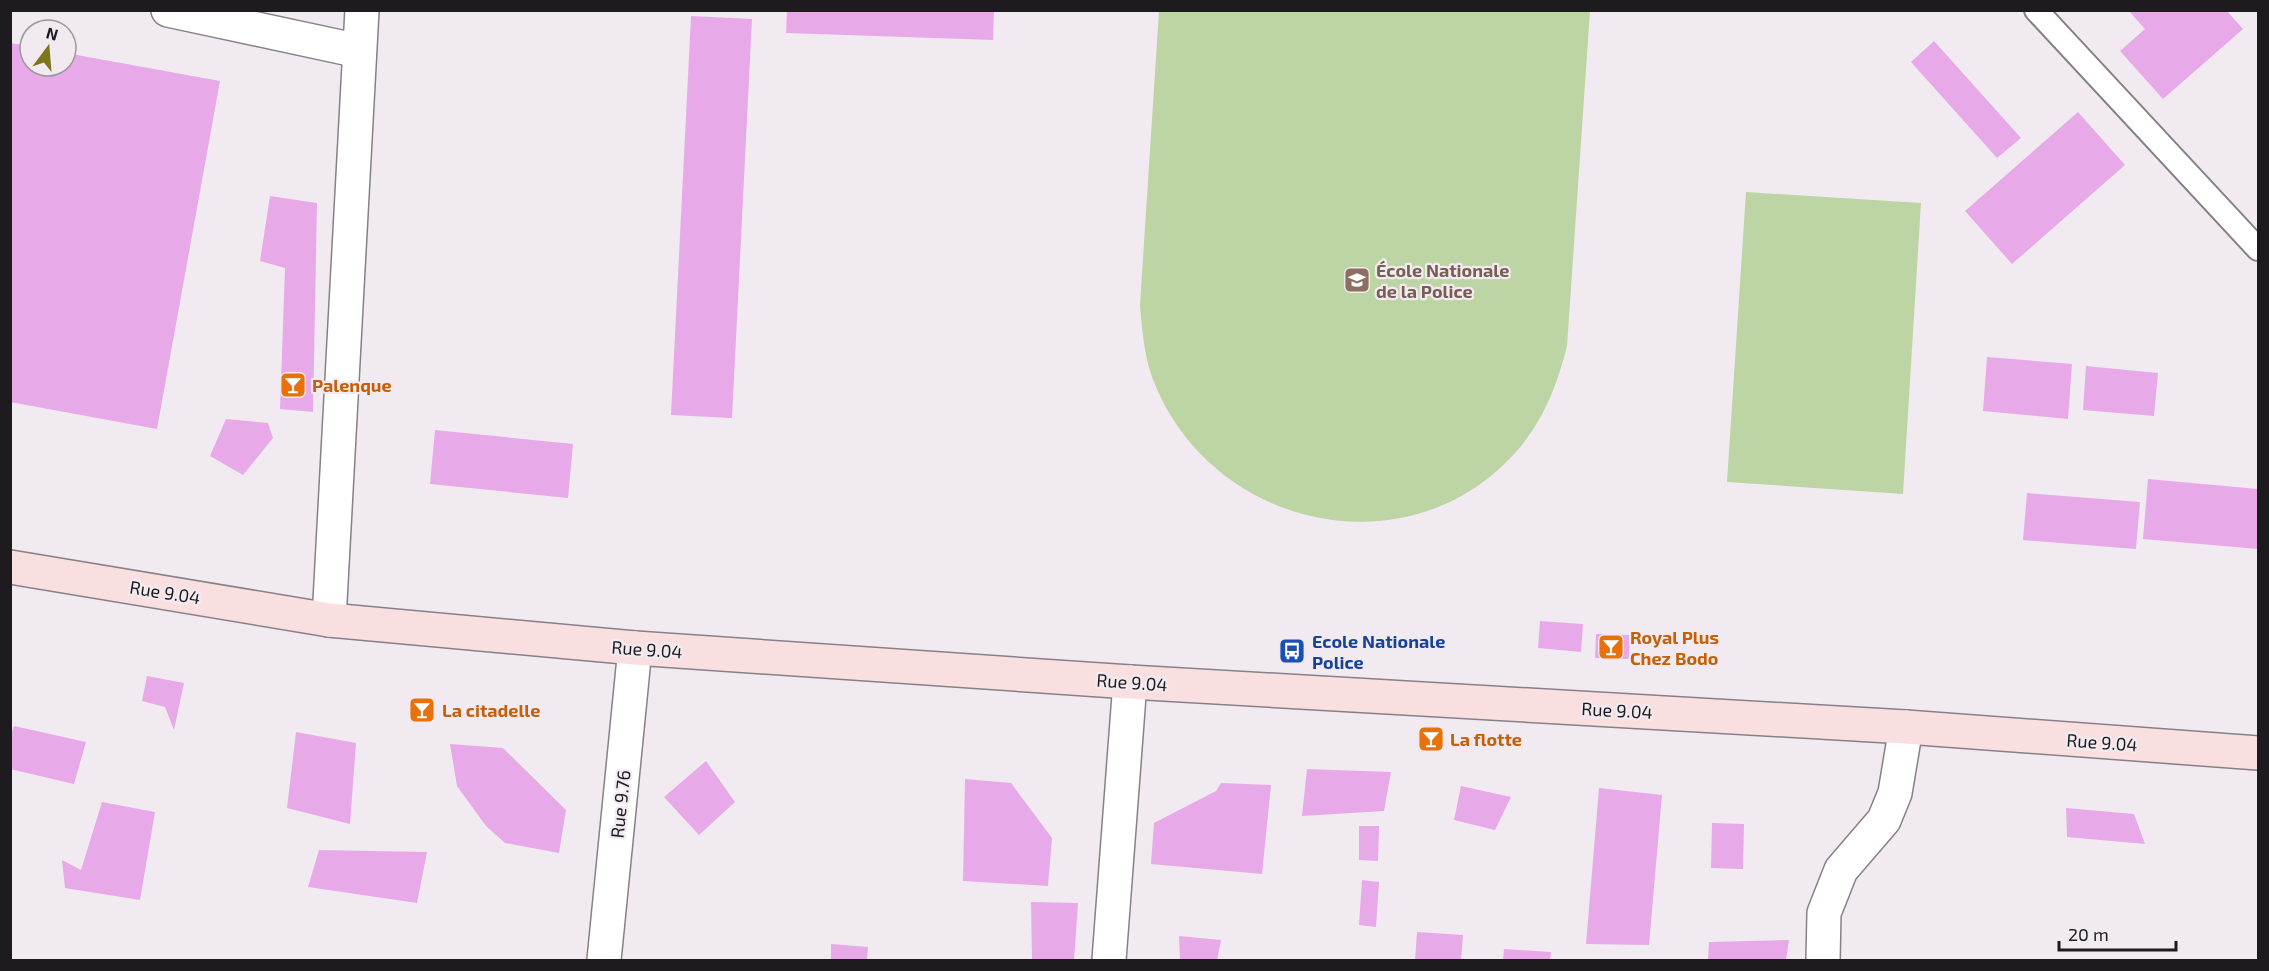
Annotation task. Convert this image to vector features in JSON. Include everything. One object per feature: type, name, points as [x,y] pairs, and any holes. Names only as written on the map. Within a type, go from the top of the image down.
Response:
[{"type":"main road","name":"Rue 9.04","points":[[10,567],[329,620],[634,648],[1130,682],[1906,727],[2259,753]]},
{"type":"street","points":[[168,10],[359,51]]},
{"type":"street","points":[[329,620],[362,10]]},
{"type":"street","name":"Rue 9.76","points":[[604,960],[634,648]]},
{"type":"street","points":[[1109,960],[1130,682]]},
{"type":"street","points":[[1823,960],[1824,913],[1841,870],[1884,820],[1895,793],[1906,727]]},
{"type":"lane","points":[[2036,10],[2259,249]]},
{"type":"green space","points":[[1159,11],[1590,11],[1567,346],[1560,372],[1540,419],[1525,441],[1481,483],[1431,510],[1376,521],[1321,518],[1268,501],[1220,472],[1180,430],[1149,368],[1140,305]]},
{"type":"green space","points":[[1746,192],[1921,203],[1903,494],[1727,482]]},
{"type":"building","points":[[787,10],[994,10],[993,40],[786,33]]},
{"type":"building","points":[[2128,10],[2226,10],[2243,29],[2163,99],[2120,51],[2145,29]]},
{"type":"building","points":[[691,16],[752,19],[732,418],[671,415]]},
{"type":"building","points":[[1934,41],[2021,138],[1997,158],[1911,62]]},
{"type":"building","points":[[10,43],[18,44],[18,78],[78,78],[78,55],[220,81],[157,429],[10,402]]},
{"type":"building","points":[[2078,112],[2125,165],[2012,264],[1965,211]]},
{"type":"building","points":[[270,196],[317,203],[313,412],[280,409],[285,268],[260,261]]},
{"type":"building","points":[[1987,357],[2072,364],[2068,419],[1983,411]]},
{"type":"building","points":[[2086,366],[2158,373],[2154,416],[2083,410]]},
{"type":"building","points":[[226,419],[268,423],[273,438],[243,475],[210,456]]},
{"type":"building","points":[[435,430],[573,444],[568,498],[430,484]]},
{"type":"building","points":[[2148,479],[2258,489],[2258,549],[2143,539]]},
{"type":"building","points":[[2027,493],[2140,502],[2136,549],[2023,540]]},
{"type":"building","points":[[1540,621],[1583,624],[1581,652],[1538,648]]},
{"type":"building","points":[[1596,634],[1630,635],[1629,659],[1595,658]]},
{"type":"building","points":[[147,676],[184,683],[174,730],[165,707],[142,701]]},
{"type":"building","points":[[14,726],[86,742],[74,784],[10,769],[10,739]]},
{"type":"building","points":[[296,732],[356,743],[350,824],[287,808]]},
{"type":"building","points":[[450,744],[503,748],[566,810],[559,853],[505,843],[486,826],[457,786]]},
{"type":"building","points":[[706,761],[735,802],[699,835],[664,797]]},
{"type":"building","points":[[1307,769],[1391,772],[1384,811],[1302,816]]},
{"type":"building","points":[[965,779],[1011,783],[1052,838],[1048,886],[963,881]]},
{"type":"building","points":[[1221,783],[1271,785],[1262,874],[1151,864],[1154,823],[1216,791]]},
{"type":"building","points":[[1461,786],[1511,797],[1495,830],[1454,820]]},
{"type":"building","points":[[1599,788],[1662,795],[1649,945],[1586,944]]},
{"type":"building","points":[[102,802],[155,812],[140,900],[65,888],[62,860],[81,870]]},
{"type":"building","points":[[2066,808],[2134,814],[2145,844],[2067,837]]},
{"type":"building","points":[[1712,823],[1744,824],[1743,869],[1711,868]]},
{"type":"building","points":[[1359,826],[1379,826],[1378,861],[1359,860]]},
{"type":"building","points":[[319,850],[427,852],[417,903],[308,887]]},
{"type":"building","points":[[1362,880],[1379,882],[1376,927],[1359,925]]},
{"type":"building","points":[[1031,902],[1078,903],[1074,960],[1032,960]]},
{"type":"building","points":[[1417,932],[1463,935],[1461,960],[1415,960]]},
{"type":"building","points":[[1179,936],[1221,940],[1217,960],[1180,960]]},
{"type":"building","points":[[1789,940],[1786,960],[1708,960],[1709,942]]},
{"type":"building","points":[[831,944],[868,947],[867,960],[831,960]]},
{"type":"building","points":[[1504,949],[1551,952],[1550,960],[1503,960]]},
{"type":"place","name":"École Nationale de la Police","points":[[1357,280]]},
{"type":"place","name":"Palenque","points":[[293,385]]},
{"type":"place","name":"Royal Plus Chez Bodo","points":[[1611,647]]},
{"type":"place","name":"Ecole Nationale Police","points":[[1292,651]]},
{"type":"place","name":"La citadelle","points":[[422,710]]},
{"type":"place","name":"La flotte","points":[[1431,739]]}]
